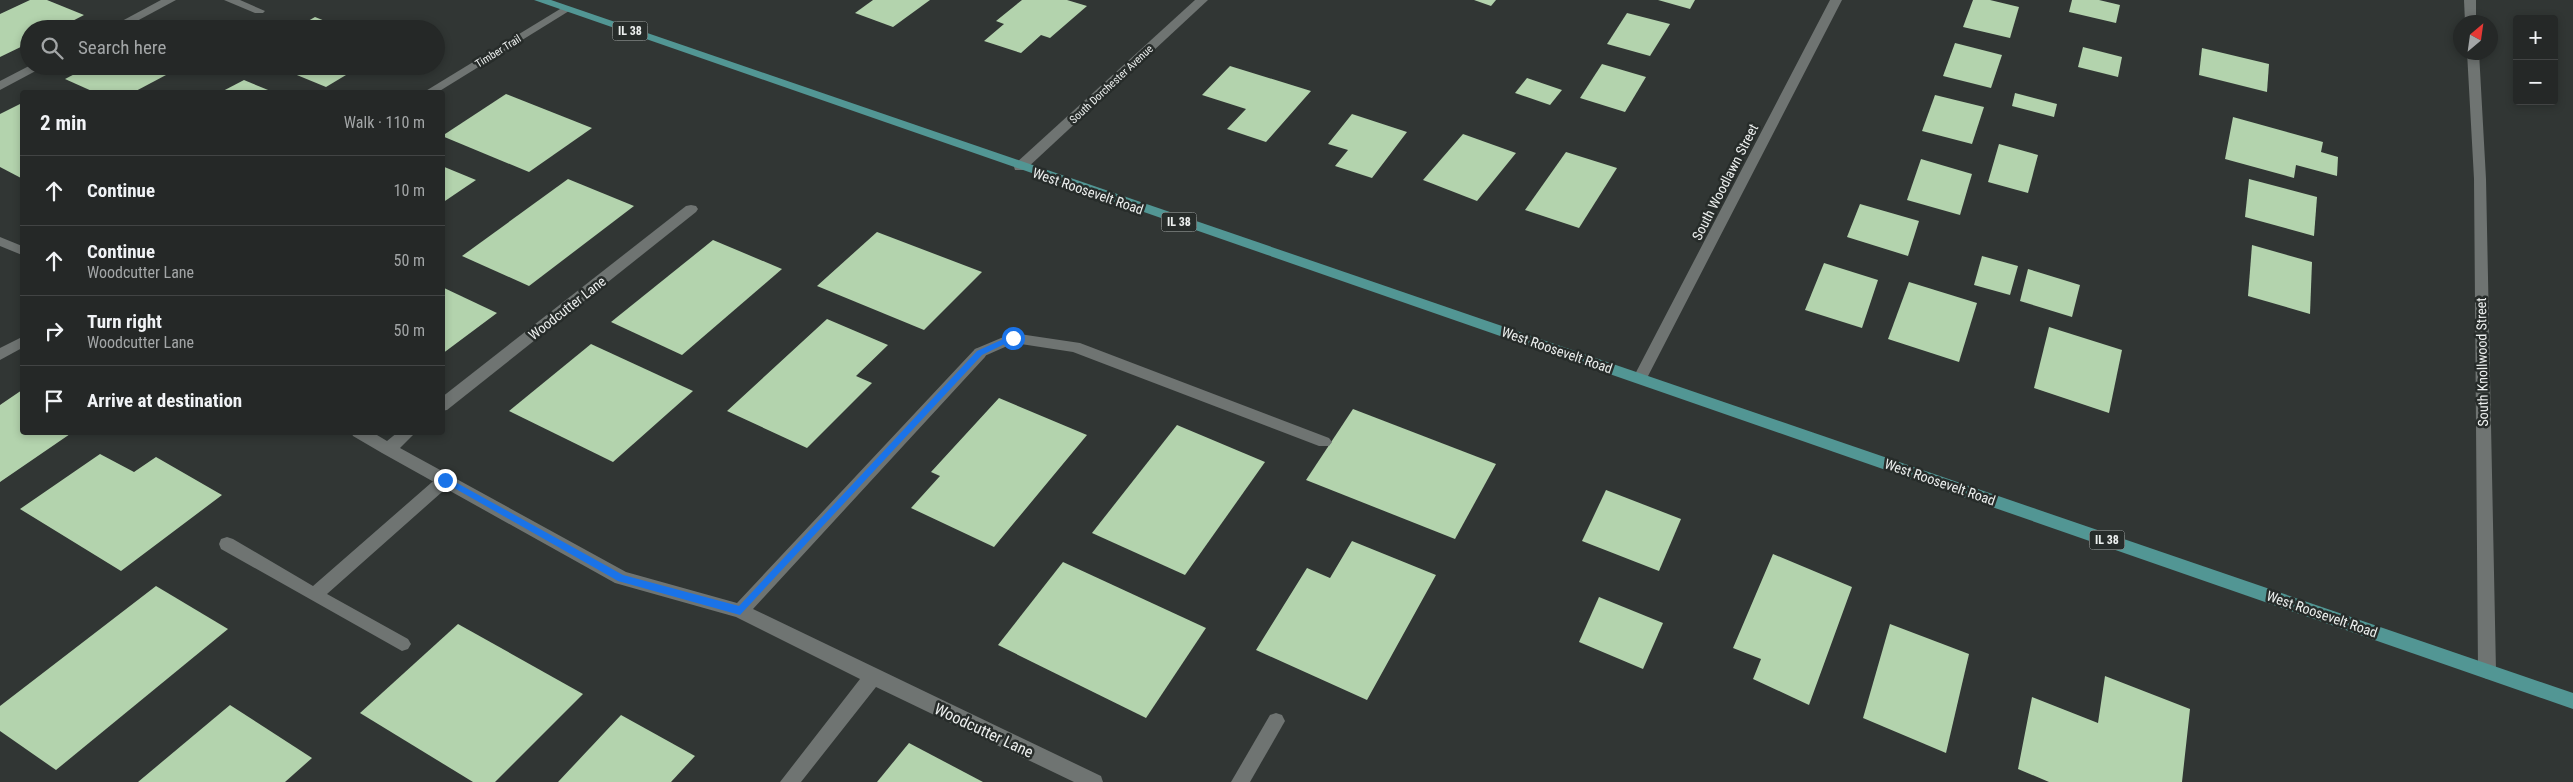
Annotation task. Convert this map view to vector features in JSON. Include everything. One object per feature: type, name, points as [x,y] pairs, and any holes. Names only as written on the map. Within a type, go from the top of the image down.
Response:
[{"type":"main road","name":"West Roosevelt Road","points":[[540,0],[2573,701]]},
{"type":"street","points":[[131,20],[170,0]]},
{"type":"street","points":[[230,0],[259,11]]},
{"type":"street","name":"South Dorchester Avenue","points":[[1020,167],[1202,0]]},
{"type":"street","name":"South Woodlawn Street","points":[[1640,378],[1836,0]]},
{"type":"street","points":[[2470,0],[2471,15]]},
{"type":"street","name":"Timber Trail","points":[[433,90],[565,9]]},
{"type":"street","name":"South Knollwood Street","points":[[2473,60],[2480,179],[2487,671]]},
{"type":"street","points":[[0,86],[21,75]]},
{"type":"street","name":"Woodcutter Lane","points":[[445,404],[691,209]]},
{"type":"street","points":[[0,241],[20,251]]},
{"type":"street","points":[[740,611],[980,353],[1013,338],[1075,347],[1324,442]]},
{"type":"street","points":[[0,355],[20,343]]},
{"type":"street","name":"Woodcutter Lane","points":[[363,435],[621,578],[740,611],[873,677],[1094,782]]},
{"type":"street","points":[[388,450],[406,435]]},
{"type":"street","points":[[314,595],[445,480]]},
{"type":"street","points":[[227,544],[402,644]]},
{"type":"street","points":[[789,782],[873,677]]},
{"type":"street","points":[[1240,782],[1276,721]]},
{"type":"building","points":[[30,0],[47,0],[84,15],[74,20],[20,20],[20,47],[0,57],[0,14]]},
{"type":"building","points":[[873,0],[930,0],[893,27],[855,13]]},
{"type":"building","points":[[1022,0],[1067,0],[1087,6],[1050,38],[1041,35],[1021,53],[984,41],[1004,24],[996,21]]},
{"type":"building","points":[[1474,0],[1496,0],[1491,6]]},
{"type":"building","points":[[1658,0],[1695,0],[1690,9]]},
{"type":"building","points":[[1973,0],[1990,0],[2019,7],[2010,38],[1963,27]]},
{"type":"building","points":[[2072,0],[2099,0],[2120,5],[2116,23],[2069,12]]},
{"type":"building","points":[[1627,13],[1670,24],[1650,56],[1607,44]]},
{"type":"building","points":[[315,17],[322,20],[310,20]]},
{"type":"building","points":[[1955,43],[2002,55],[1991,88],[1943,76]]},
{"type":"building","points":[[2083,47],[2122,57],[2118,77],[2078,67]]},
{"type":"building","points":[[2202,48],[2269,64],[2267,92],[2199,75]]},
{"type":"building","points":[[1602,64],[1646,77],[1625,112],[1580,98]]},
{"type":"building","points":[[1230,66],[1311,91],[1266,142],[1227,129],[1246,109],[1202,95]]},
{"type":"building","points":[[73,75],[166,75],[138,90],[90,90],[65,79]]},
{"type":"building","points":[[297,75],[346,75],[326,87]]},
{"type":"building","points":[[1527,78],[1562,90],[1550,105],[1515,93]]},
{"type":"building","points":[[244,80],[268,90],[225,90]]},
{"type":"building","points":[[2015,93],[2057,104],[2054,117],[2012,106]]},
{"type":"building","points":[[506,94],[592,128],[529,172],[445,137],[445,134]]},
{"type":"building","points":[[1935,95],[1984,107],[1972,144],[1922,131]]},
{"type":"building","points":[[20,104],[20,177],[0,167],[0,114]]},
{"type":"building","points":[[1352,114],[1407,132],[1372,178],[1335,166],[1348,150],[1328,144]]},
{"type":"building","points":[[2233,117],[2323,142],[2321,152],[2338,157],[2337,176],[2296,165],[2294,178],[2225,159]]},
{"type":"building","points":[[1463,134],[1516,153],[1477,201],[1423,180]]},
{"type":"building","points":[[1999,144],[2038,155],[2028,193],[1988,182]]},
{"type":"building","points":[[1566,152],[1617,168],[1579,228],[1525,210]]},
{"type":"building","points":[[1921,159],[1972,174],[1960,215],[1907,200]]},
{"type":"building","points":[[445,167],[476,180],[445,201]]},
{"type":"building","points":[[568,179],[634,206],[529,286],[462,256]]},
{"type":"building","points":[[2249,179],[2317,197],[2314,236],[2245,217]]},
{"type":"building","points":[[1860,204],[1919,221],[1908,256],[1847,237]]},
{"type":"building","points":[[877,232],[982,272],[924,330],[817,286]]},
{"type":"building","points":[[713,240],[782,269],[682,355],[611,322]]},
{"type":"building","points":[[2252,245],[2312,262],[2310,314],[2248,296]]},
{"type":"building","points":[[1982,256],[2018,266],[2010,295],[1974,285]]},
{"type":"building","points":[[1824,263],[1878,280],[1862,328],[1805,310]]},
{"type":"building","points":[[2028,269],[2080,285],[2072,317],[2020,301]]},
{"type":"building","points":[[1909,282],[1977,303],[1959,362],[1888,339]]},
{"type":"building","points":[[445,288],[497,313],[445,352]]},
{"type":"building","points":[[827,319],[888,345],[856,376],[872,383],[807,448],[727,411]]},
{"type":"building","points":[[2049,327],[2122,350],[2109,413],[2034,388]]},
{"type":"building","points":[[591,344],[693,391],[613,462],[509,411]]},
{"type":"building","points":[[20,391],[20,435],[69,435],[0,482],[0,405]]},
{"type":"building","points":[[999,398],[1087,435],[994,547],[911,508],[940,476],[931,472]]},
{"type":"building","points":[[1353,409],[1496,464],[1455,539],[1306,480]]},
{"type":"building","points":[[1177,425],[1265,462],[1185,575],[1092,533]]},
{"type":"building","points":[[100,454],[134,472],[156,457],[222,495],[121,571],[20,509]]},
{"type":"building","points":[[1606,490],[1681,519],[1659,571],[1582,541]]},
{"type":"building","points":[[1352,541],[1436,575],[1367,700],[1256,650],[1307,568],[1330,578]]},
{"type":"building","points":[[1773,554],[1852,587],[1809,705],[1753,679],[1761,659],[1733,648]]},
{"type":"building","points":[[1063,562],[1206,628],[1146,718],[998,645]]},
{"type":"building","points":[[156,586],[228,629],[56,770],[0,731],[0,706]]},
{"type":"building","points":[[1599,597],[1663,623],[1643,669],[1579,642]]},
{"type":"building","points":[[458,624],[583,694],[495,782],[473,782],[360,713]]},
{"type":"building","points":[[1890,624],[1969,654],[1946,753],[1863,718]]},
{"type":"building","points":[[2105,676],[2190,709],[2182,782],[2049,782],[2018,769],[2032,697],[2098,723]]},
{"type":"building","points":[[230,705],[312,758],[285,782],[138,782]]},
{"type":"building","points":[[621,715],[695,756],[671,782],[558,782]]},
{"type":"building","points":[[909,743],[983,782],[877,782]]},
{"type":"route","points":[[445,480],[621,578],[740,611],[980,353],[1013,338]]}]
